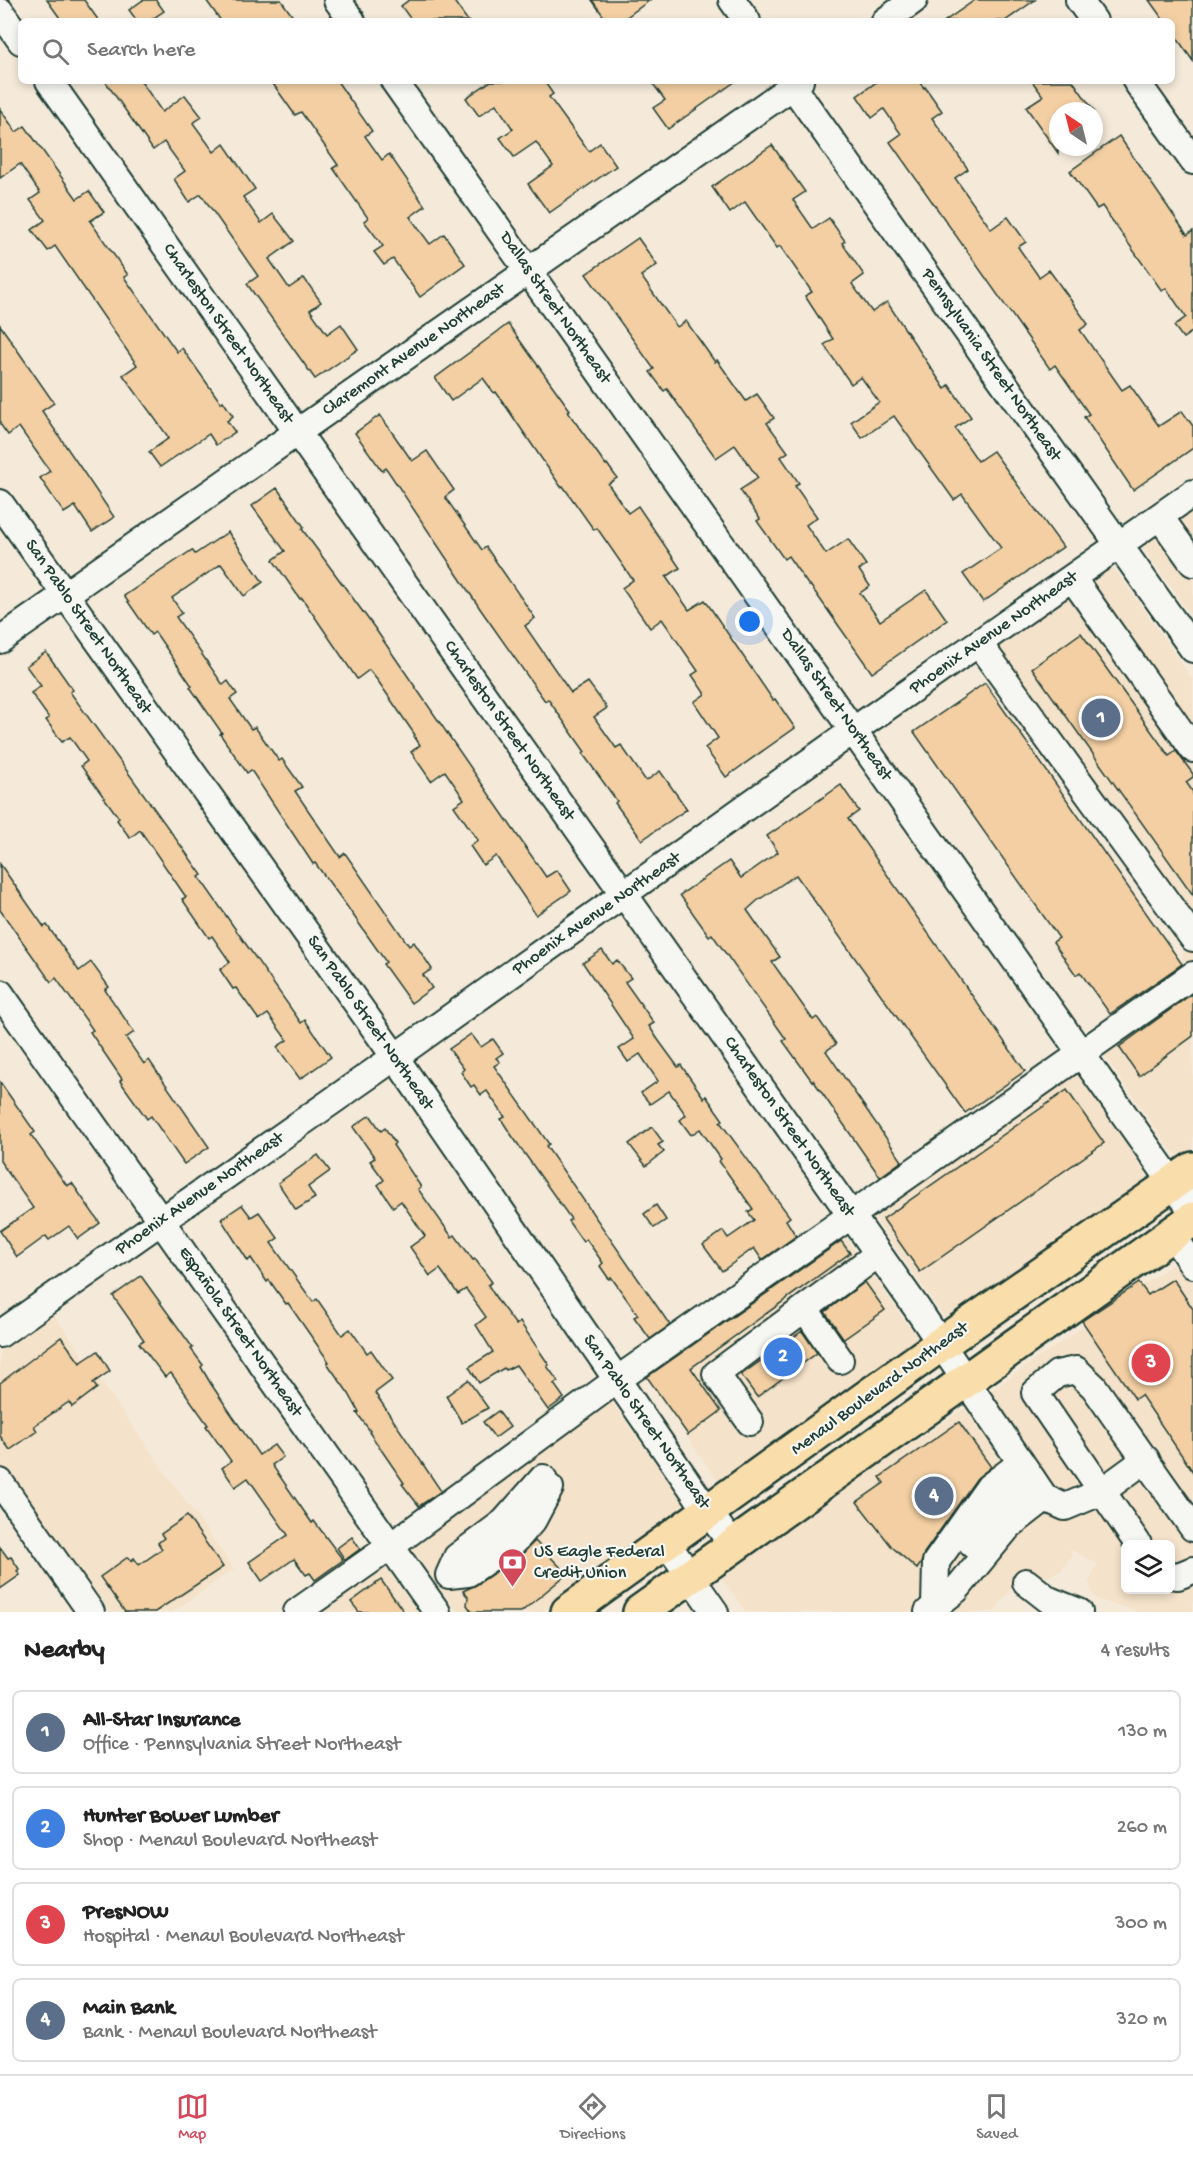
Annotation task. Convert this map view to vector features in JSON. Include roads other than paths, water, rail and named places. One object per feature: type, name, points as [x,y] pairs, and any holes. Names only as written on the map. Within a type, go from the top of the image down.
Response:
[{"type":"main road","name":"Menaul Boulevard Northeast","points":[[568,1612],[941,1344],[1183,1176]]},
{"type":"main road","points":[[640,1612],[967,1381],[1186,1222]]},
{"type":"street","points":[[337,0],[350,18]]},
{"type":"street","points":[[732,0],[745,18]]},
{"type":"street","points":[[889,18],[914,0]]},
{"type":"street","points":[[1079,0],[1092,18]]},
{"type":"street","points":[[0,11],[18,37]]},
{"type":"street","name":"Charleston Street Northeast","points":[[51,84],[878,1254],[967,1381],[1031,1478]]},
{"type":"street","name":"Dallas Street Northeast","points":[[396,84],[1081,1053],[1183,1176],[1186,1222],[1193,1265]]},
{"type":"street","name":"Claremont Avenue Northeast","points":[[0,640],[793,84]]},
{"type":"street","name":"Pennsylvania Street Northeast","points":[[795,84],[1193,649]]},
{"type":"street","points":[[1139,84],[1193,161]]},
{"type":"street","name":"Phoenix Avenue Northeast","points":[[0,1334],[395,1058],[854,730],[1193,493]]},
{"type":"street","name":"San Pablo Street Northeast","points":[[0,503],[395,1058],[734,1547]]},
{"type":"street","points":[[1160,517],[1193,563]]},
{"type":"street","points":[[1072,579],[1193,749]]},
{"type":"street","points":[[979,644],[1193,938]]},
{"type":"street","points":[[297,1612],[617,1380],[1193,974]]},
{"type":"street","name":"Española Street Northeast","points":[[0,993],[431,1603]]},
{"type":"street","points":[[750,1422],[716,1374],[878,1254]]},
{"type":"street","points":[[805,1309],[840,1360]]},
{"type":"street","points":[[1135,1540],[1035,1393],[1057,1374],[1076,1370],[1094,1387],[1190,1517]]},
{"type":"street","points":[[1031,1478],[1065,1507],[1101,1492],[1146,1459]]},
{"type":"street","points":[[941,1602],[936,1562],[989,1487],[1031,1478]]},
{"type":"street","points":[[941,1602],[1009,1526],[1031,1478]]},
{"type":"street","points":[[431,1603],[453,1566],[468,1573],[515,1541],[533,1520],[545,1481]]},
{"type":"street","points":[[0,1482],[91,1612]]},
{"type":"street","points":[[666,1542],[715,1612]]},
{"type":"street","points":[[1175,1576],[1193,1570]]},
{"type":"street","points":[[1026,1582],[1049,1600],[1079,1612]]},
{"type":"place","name":"All-Star Insurance","points":[[1101,718]]},
{"type":"place","name":"Hunter Bower Lumber","points":[[783,1357]]},
{"type":"place","name":"PresNOW","points":[[1151,1363]]},
{"type":"place","name":"Main Bank","points":[[934,1496]]},
{"type":"place","name":"US Eagle Federal Credit Union","points":[[513,1588]]}]
